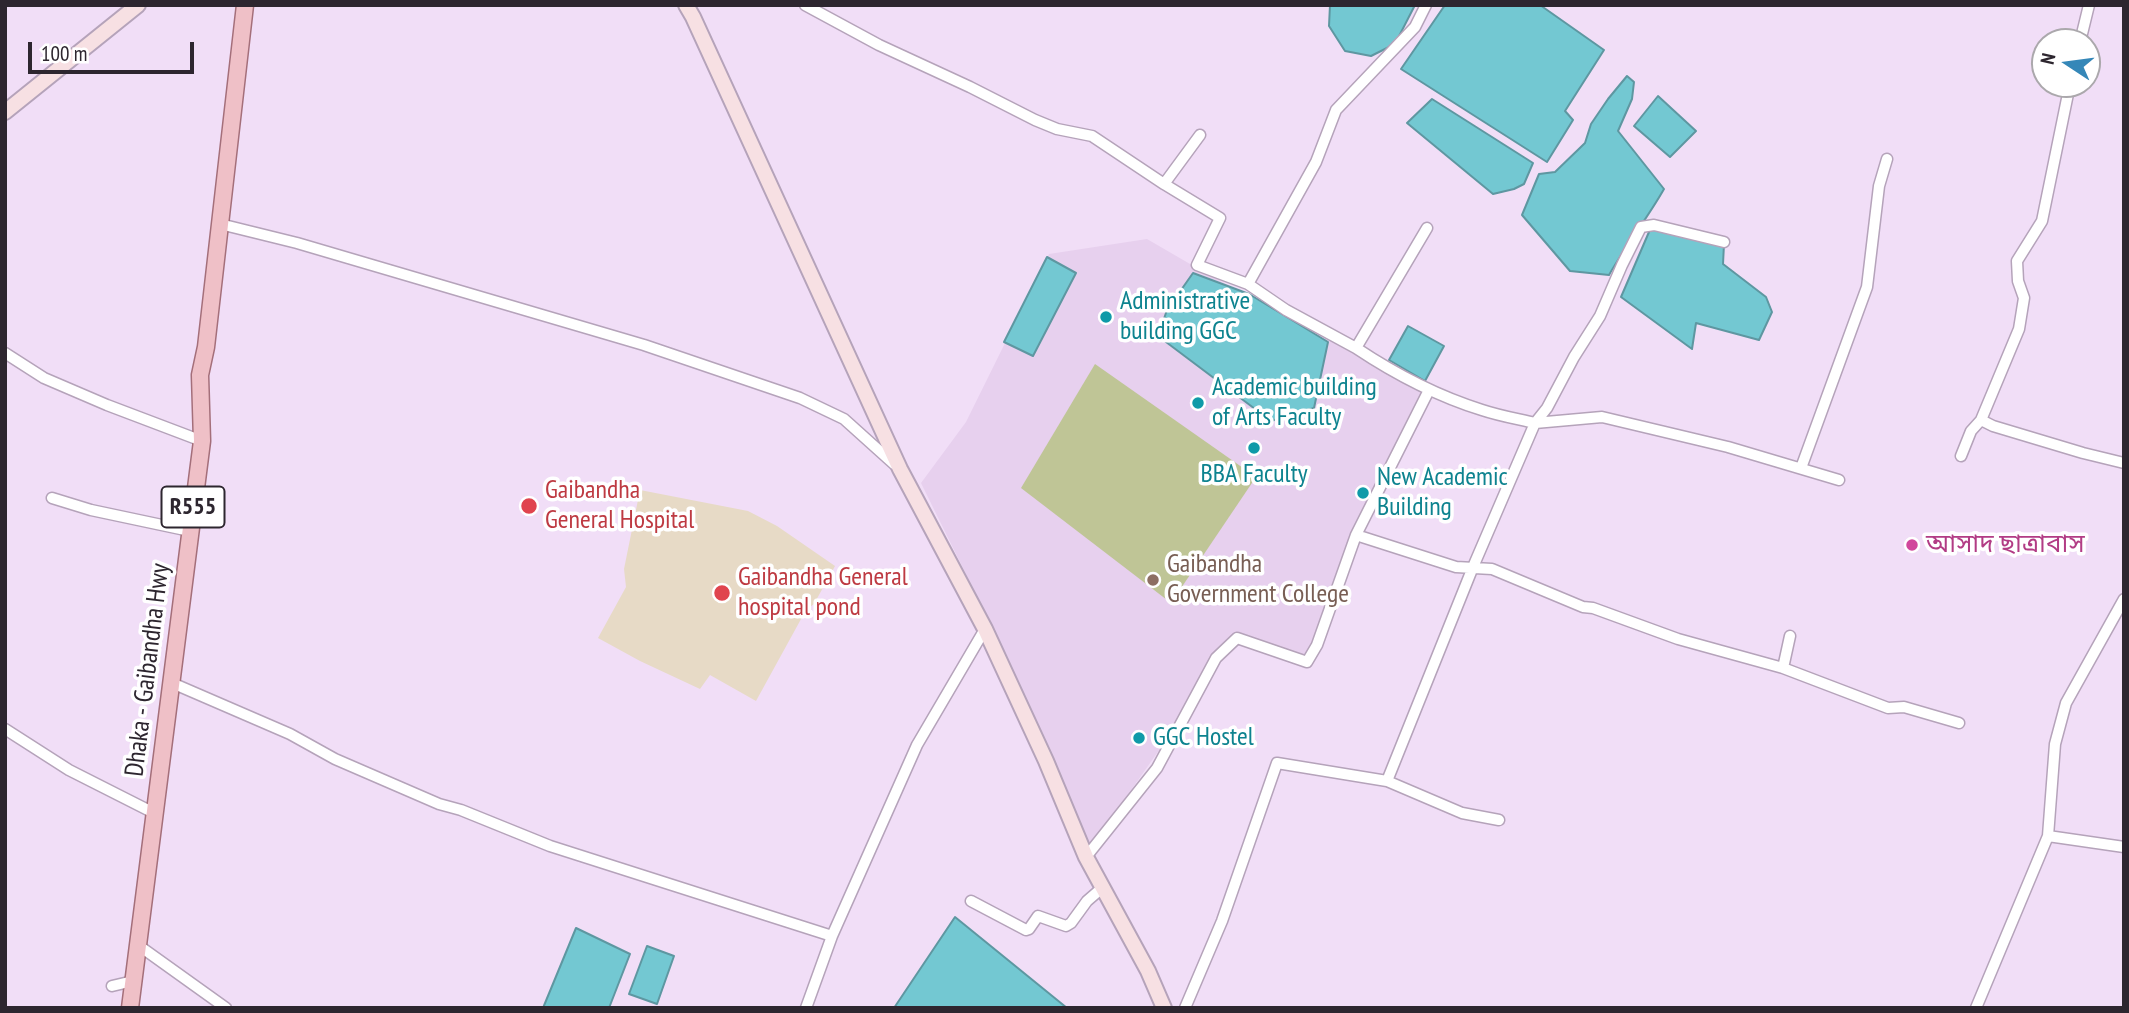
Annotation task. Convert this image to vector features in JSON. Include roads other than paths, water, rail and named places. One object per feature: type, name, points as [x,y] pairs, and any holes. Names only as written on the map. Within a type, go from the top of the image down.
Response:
[{"type":"main road","points":[[5,112],[138,5]]},
{"type":"main road","name":"Dhaka - Gaibandha Hwy","points":[[130,1008],[202,441],[200,375],[206,346],[245,5]]},
{"type":"main road","points":[[686,5],[900,469],[985,629],[1046,761],[1086,857],[1148,971],[1164,1008]]},
{"type":"street","points":[[805,5],[879,45],[1035,120],[1057,129],[1092,136],[1220,218],[1197,265],[1248,284],[1286,310],[1429,390],[1483,410],[1535,423],[1602,417],[1728,447],[1839,480]]},
{"type":"street","points":[[1248,284],[1315,162],[1336,110],[1415,27],[1426,5]]},
{"type":"street","points":[[2083,28],[2089,5]]},
{"type":"street","points":[[1961,456],[1971,431],[1981,420],[2019,329],[2024,298],[2018,281],[2017,261],[2042,221],[2067,98]]},
{"type":"street","points":[[1164,184],[1200,135]]},
{"type":"street","points":[[1801,468],[1867,287],[1879,186],[1887,159]]},
{"type":"street","points":[[220,223],[644,345],[800,398],[844,418],[900,469]]},
{"type":"street","points":[[1387,781],[1535,423],[1547,408],[1600,316],[1641,227],[1654,225],[1724,242]]},
{"type":"street","points":[[1356,348],[1427,228]]},
{"type":"street","points":[[5,353],[44,377],[107,405],[202,441]]},
{"type":"street","points":[[1086,857],[1157,768],[1216,658],[1237,638],[1307,662],[1317,645],[1356,535],[1429,390]]},
{"type":"street","points":[[1981,420],[1993,426],[2124,463]]},
{"type":"street","points":[[52,498],[91,510],[190,531]]},
{"type":"street","points":[[1356,535],[1456,567],[1492,569],[1583,607],[1593,608],[1678,639],[1783,668],[1888,708],[1904,707],[1959,723]]},
{"type":"street","points":[[1976,1008],[2048,836],[2055,744],[2066,703],[2124,599]]},
{"type":"street","points":[[806,1008],[832,936],[917,745],[985,629]]},
{"type":"street","points":[[1783,668],[1790,636]]},
{"type":"street","points":[[172,683],[290,734],[335,759],[439,804],[461,810],[550,846],[832,936]]},
{"type":"street","points":[[5,729],[69,771],[155,813]]},
{"type":"street","points":[[1185,1008],[1222,921],[1277,763],[1387,781],[1462,813],[1499,820]]},
{"type":"street","points":[[2048,836],[2124,847]]},
{"type":"street","points":[[971,901],[1026,930],[1038,916],[1066,926],[1102,888]]},
{"type":"street","points":[[138,945],[226,1008]]},
{"type":"street","points":[[112,986],[133,981]]},
{"type":"water","points":[[1330,5],[1415,5],[1395,44],[1371,56],[1345,51],[1329,26]]},
{"type":"water","points":[[1445,5],[1540,5],[1604,50],[1565,111],[1573,120],[1547,162],[1401,69]]},
{"type":"water","points":[[1627,76],[1634,82],[1632,99],[1618,131],[1664,189],[1609,275],[1570,271],[1522,215],[1539,174],[1555,172],[1585,143],[1591,124]]},
{"type":"water","points":[[1658,96],[1696,131],[1670,157],[1634,126]]},
{"type":"water","points":[[1432,99],[1533,163],[1524,184],[1493,194],[1407,123]]},
{"type":"water","points":[[1652,225],[1724,244],[1723,264],[1766,297],[1772,312],[1759,340],[1696,323],[1692,349],[1621,297]]},
{"type":"water","points":[[1047,257],[1076,273],[1033,356],[1004,342]]},
{"type":"water","points":[[1193,273],[1249,294],[1328,342],[1314,408],[1271,421],[1158,336],[1167,310]]},
{"type":"water","points":[[1408,326],[1444,346],[1425,381],[1389,360]]},
{"type":"water","points":[[955,917],[1067,1008],[894,1008]]},
{"type":"water","points":[[576,928],[630,954],[609,1008],[543,1008]]},
{"type":"water","points":[[647,946],[674,956],[657,1004],[629,994]]},
{"type":"place","name":"Administrative building GGC","points":[[1106,317]]},
{"type":"place","name":"Academic building of Arts Faculty","points":[[1198,403]]},
{"type":"place","name":"BBA Faculty","points":[[1254,448]]},
{"type":"place","name":"New Academic Building","points":[[1363,493]]},
{"type":"place","name":"Gaibandha General Hospital","points":[[529,506]]},
{"type":"place","name":"আসাদ ছাত্রাবাস","points":[[1912,545]]},
{"type":"place","name":"Gaibandha Government College","points":[[1153,580]]},
{"type":"place","name":"Gaibandha General hospital pond","points":[[722,593]]},
{"type":"place","name":"GGC Hostel","points":[[1139,738]]}]
